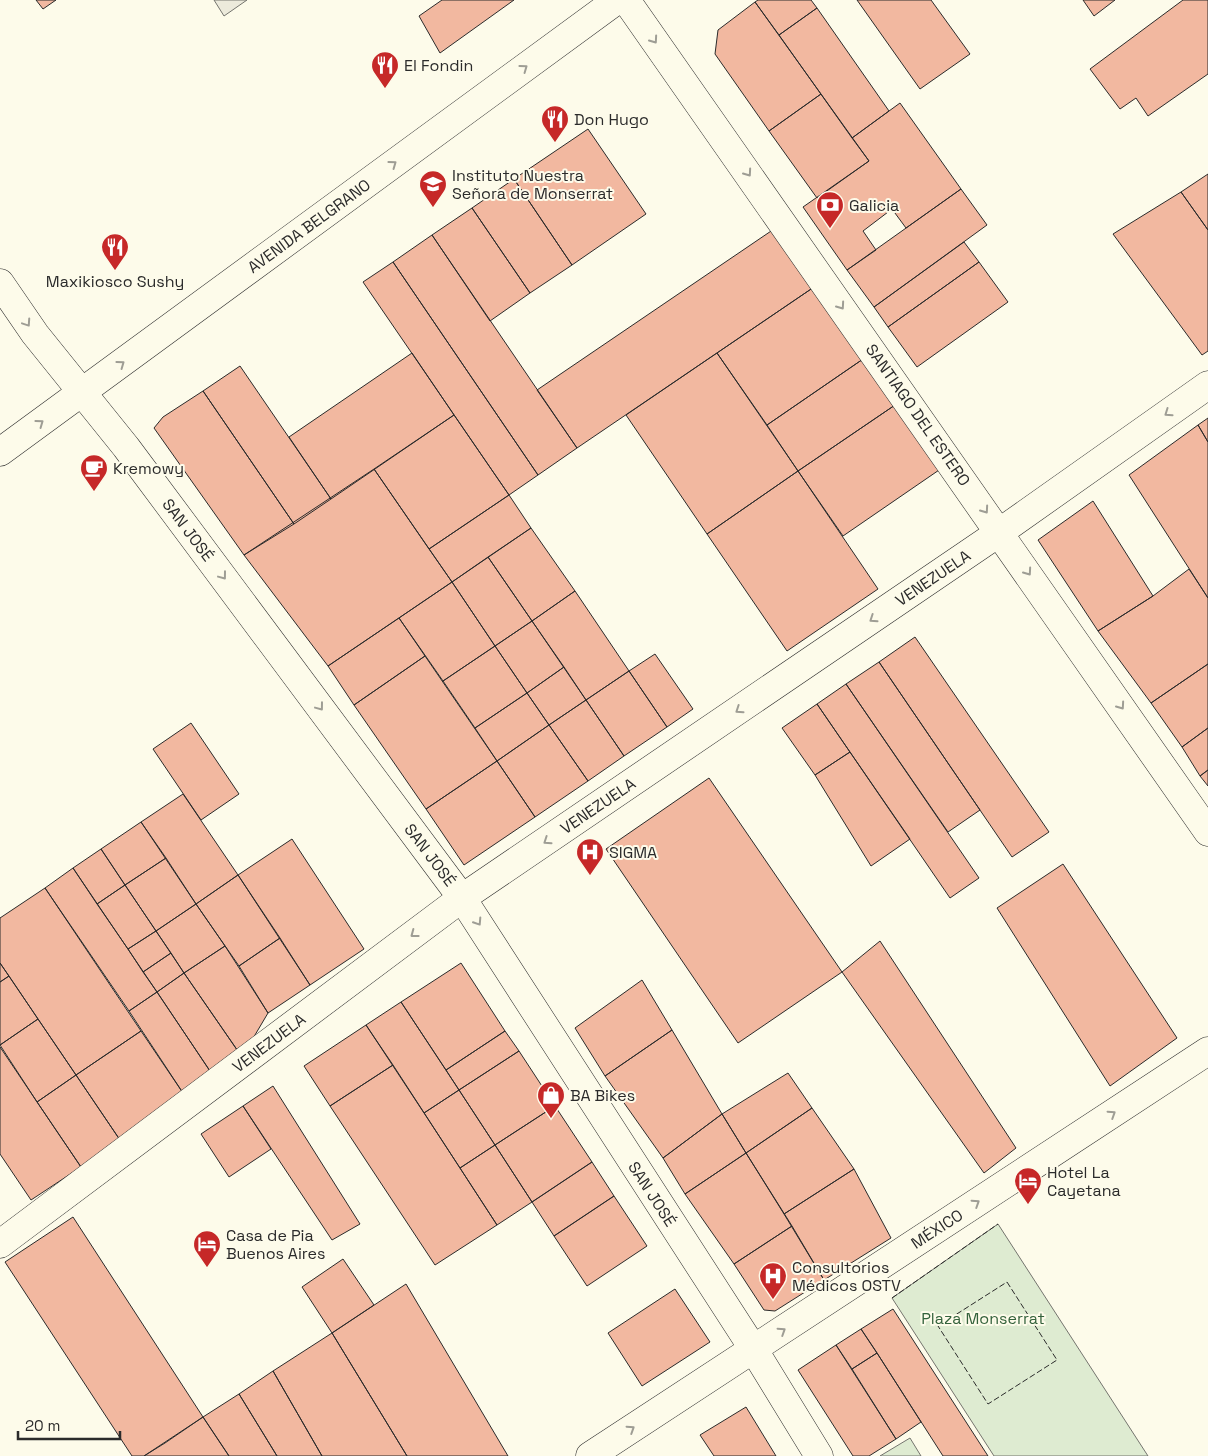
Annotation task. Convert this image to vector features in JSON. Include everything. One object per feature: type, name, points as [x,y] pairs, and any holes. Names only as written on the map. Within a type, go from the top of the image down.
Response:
[{"type":"street","name":"AVENIDA BELGRANO","points":[[0,452],[617,0]]},
{"type":"street","name":"SANTIAGO DEL ESTERO","points":[[626,0],[1000,532],[1208,832]]},
{"type":"street","name":"SAN JOSÉ","points":[[0,282],[35,334],[126,447],[462,898],[754,1350],[819,1456]]},
{"type":"street","name":"VENEZUELA","points":[[0,1244],[462,898],[1000,532],[1208,385]]},
{"type":"street","name":"MÉXICO","points":[[590,1456],[1208,1050]]},
{"type":"green space","name":"Plaza Monserrat","points":[[998,1224],[1148,1456],[994,1456],[892,1298]]},
{"type":"green space","points":[[910,1438],[921,1456],[880,1456]]},
{"type":"shaded area","points":[[214,0],[247,0],[224,16]]},
{"type":"building","points":[[36,0],[56,0],[43,9]]},
{"type":"building","points":[[442,0],[514,0],[440,53],[419,16]]},
{"type":"building","points":[[758,0],[811,0],[817,8],[779,35],[755,2]]},
{"type":"building","points":[[857,0],[931,0],[970,54],[920,89]]},
{"type":"building","points":[[1083,0],[1115,0],[1094,16]]},
{"type":"building","points":[[1183,0],[1208,0],[1208,74],[1148,116],[1136,98],[1120,109],[1090,69]]},
{"type":"building","points":[[755,2],[821,94],[769,131],[715,54],[718,30]]},
{"type":"building","points":[[817,8],[889,111],[852,138],[779,35]]},
{"type":"building","points":[[821,94],[869,161],[817,198],[769,131]]},
{"type":"building","points":[[900,103],[961,189],[906,228],[892,209],[863,231],[876,250],[847,270],[803,207],[869,161],[852,138]]},
{"type":"building","points":[[588,129],[646,214],[572,265],[514,179]]},
{"type":"building","points":[[1208,174],[1208,230],[1181,192]]},
{"type":"building","points":[[514,179],[572,265],[530,293],[472,208]]},
{"type":"building","points":[[961,189],[987,225],[874,307],[847,270]]},
{"type":"building","points":[[1181,192],[1208,230],[1208,351],[1202,355],[1113,234]]},
{"type":"building","points":[[472,208],[530,293],[490,321],[432,235]]},
{"type":"building","points":[[777,227],[817,285],[577,448],[537,390]]},
{"type":"building","points":[[432,235],[577,448],[538,475],[393,262]]},
{"type":"building","points":[[964,242],[979,262],[888,327],[874,307]]},
{"type":"building","points":[[393,262],[538,475],[509,495],[363,282]]},
{"type":"building","points":[[979,262],[1008,302],[917,367],[888,327]]},
{"type":"building","points":[[817,285],[866,357],[767,425],[717,353]]},
{"type":"building","points":[[412,353],[454,415],[331,499],[289,437]]},
{"type":"building","points":[[717,353],[798,471],[707,534],[626,415]]},
{"type":"building","points":[[866,357],[898,403],[798,471],[767,425]]},
{"type":"building","points":[[240,366],[331,499],[294,524],[203,391]]},
{"type":"building","points":[[203,391],[294,524],[244,555],[154,428],[163,417]]},
{"type":"building","points":[[898,403],[942,468],[843,536],[798,471]]},
{"type":"building","points":[[454,415],[509,495],[429,549],[374,469]]},
{"type":"building","points":[[1208,418],[1208,442],[1198,425]]},
{"type":"building","points":[[1198,425],[1208,442],[1208,598],[1129,475]]},
{"type":"building","points":[[374,469],[452,582],[328,666],[244,555]]},
{"type":"building","points":[[798,471],[878,589],[787,651],[707,534]]},
{"type":"building","points":[[509,495],[531,528],[452,582],[429,549]]},
{"type":"building","points":[[1093,501],[1153,596],[1098,631],[1038,540]]},
{"type":"building","points":[[531,528],[575,591],[532,621],[488,557]]},
{"type":"building","points":[[488,557],[532,621],[495,646],[452,582]]},
{"type":"building","points":[[1189,569],[1208,598],[1208,664],[1151,703],[1098,631],[1153,596]]},
{"type":"building","points":[[452,582],[495,646],[443,681],[399,618]]},
{"type":"building","points":[[575,591],[629,671],[586,700],[532,621]]},
{"type":"building","points":[[399,618],[425,656],[354,705],[328,666]]},
{"type":"building","points":[[532,621],[564,667],[527,693],[495,646]]},
{"type":"building","points":[[915,637],[1049,832],[1012,857],[879,662]]},
{"type":"building","points":[[495,646],[527,693],[475,728],[443,681]]},
{"type":"building","points":[[655,654],[693,709],[667,727],[629,671]]},
{"type":"building","points":[[425,656],[497,761],[426,809],[354,705]]},
{"type":"building","points":[[879,662],[980,810],[948,832],[846,684]]},
{"type":"building","points":[[1208,664],[1208,728],[1182,747],[1151,703]]},
{"type":"building","points":[[564,667],[586,700],[549,725],[527,693]]},
{"type":"building","points":[[629,671],[667,727],[624,756],[586,700]]},
{"type":"building","points":[[846,684],[979,878],[950,898],[817,704]]},
{"type":"building","points":[[527,693],[549,725],[497,761],[475,728]]},
{"type":"building","points":[[586,700],[624,756],[588,781],[549,725]]},
{"type":"building","points":[[817,704],[850,752],[815,775],[782,728]]},
{"type":"building","points":[[191,723],[239,794],[201,820],[153,749]]},
{"type":"building","points":[[549,725],[588,781],[535,817],[497,761]]},
{"type":"building","points":[[1208,728],[1208,770],[1200,776],[1182,747]]},
{"type":"building","points":[[850,752],[910,839],[871,866],[815,775]]},
{"type":"building","points":[[497,761],[535,817],[464,865],[426,809]]},
{"type":"building","points":[[1208,770],[1208,786],[1200,776]]},
{"type":"building","points":[[709,778],[842,972],[738,1043],[606,849]]},
{"type":"building","points":[[183,794],[238,875],[196,904],[141,822]]},
{"type":"building","points":[[141,822],[166,858],[125,885],[101,849]]},
{"type":"building","points":[[292,839],[364,949],[310,985],[238,875]]},
{"type":"building","points":[[101,849],[125,885],[97,904],[73,868]]},
{"type":"building","points":[[166,858],[196,904],[156,931],[125,885]]},
{"type":"building","points":[[1063,864],[1177,1038],[1110,1086],[997,908]]},
{"type":"building","points":[[73,868],[157,992],[129,1011],[45,888]]},
{"type":"building","points":[[238,875],[280,938],[239,966],[196,904]]},
{"type":"building","points":[[125,885],[156,931],[128,949],[97,904]]},
{"type":"building","points":[[45,888],[141,1031],[76,1075],[0,963],[0,918]]},
{"type":"building","points":[[196,904],[225,946],[184,973],[156,931]]},
{"type":"building","points":[[156,931],[171,953],[143,972],[128,949]]},
{"type":"building","points":[[280,938],[310,985],[268,1013],[239,966]]},
{"type":"building","points":[[880,941],[1016,1148],[984,1173],[842,972]]},
{"type":"building","points":[[225,946],[268,1013],[242,1057],[184,973]]},
{"type":"building","points":[[171,953],[184,973],[157,992],[143,972]]},
{"type":"building","points":[[0,963],[9,976],[0,982]]},
{"type":"building","points":[[461,963],[505,1031],[446,1070],[401,1002]]},
{"type":"building","points":[[184,973],[242,1057],[214,1077],[157,992]]},
{"type":"building","points":[[9,976],[38,1019],[0,1045],[0,982]]},
{"type":"building","points":[[642,980],[672,1030],[605,1076],[575,1028]]},
{"type":"building","points":[[157,992],[214,1077],[185,1096],[129,1011]]},
{"type":"building","points":[[401,1002],[459,1090],[424,1113],[366,1025]]},
{"type":"building","points":[[38,1019],[76,1075],[37,1102],[0,1045]]},
{"type":"building","points":[[366,1025],[393,1065],[330,1106],[304,1066]]},
{"type":"building","points":[[672,1030],[722,1114],[663,1158],[605,1076]]},
{"type":"building","points":[[141,1031],[185,1096],[120,1140],[76,1075]]},
{"type":"building","points":[[505,1031],[519,1051],[459,1090],[446,1070]]},
{"type":"building","points":[[0,1047],[81,1167],[31,1200],[0,1154]]},
{"type":"building","points":[[519,1051],[555,1106],[495,1145],[459,1090]]},
{"type":"building","points":[[393,1065],[497,1225],[435,1265],[330,1106]]},
{"type":"building","points":[[788,1073],[812,1108],[746,1153],[722,1114]]},
{"type":"building","points":[[76,1075],[120,1140],[81,1167],[37,1102]]},
{"type":"building","points":[[273,1086],[360,1224],[332,1240],[243,1106]]},
{"type":"building","points":[[459,1090],[495,1145],[460,1168],[424,1113]]},
{"type":"building","points":[[243,1106],[271,1149],[229,1177],[201,1134]]},
{"type":"building","points":[[555,1106],[592,1162],[532,1202],[495,1145]]},
{"type":"building","points":[[812,1108],[854,1169],[784,1214],[746,1153]]},
{"type":"building","points":[[722,1114],[746,1153],[685,1194],[663,1158]]},
{"type":"building","points":[[495,1145],[532,1202],[497,1225],[460,1168]]},
{"type":"building","points":[[746,1153],[792,1226],[734,1264],[685,1194]]},
{"type":"building","points":[[592,1162],[614,1196],[554,1236],[532,1202]]},
{"type":"building","points":[[854,1169],[891,1238],[824,1280],[784,1214]]},
{"type":"building","points":[[614,1196],[647,1246],[587,1286],[554,1236]]},
{"type":"building","points":[[73,1217],[203,1417],[144,1456],[132,1456],[5,1262]]},
{"type":"building","points":[[792,1226],[824,1280],[775,1311],[764,1310],[734,1264]]},
{"type":"building","points":[[343,1259],[374,1305],[332,1333],[302,1287]]},
{"type":"building","points":[[406,1284],[508,1456],[407,1456],[332,1333]]},
{"type":"building","points":[[675,1289],[710,1342],[642,1386],[608,1333]]},
{"type":"building","points":[[893,1309],[988,1456],[943,1456],[861,1329]]},
{"type":"building","points":[[861,1329],[877,1353],[852,1369],[836,1345]]},
{"type":"building","points":[[332,1333],[407,1456],[322,1456],[273,1371]]},
{"type":"building","points":[[836,1345],[896,1439],[869,1456],[853,1456],[798,1370]]},
{"type":"building","points":[[877,1353],[921,1422],[896,1439],[852,1369]]},
{"type":"building","points":[[273,1371],[322,1456],[277,1456],[239,1394]]},
{"type":"building","points":[[239,1394],[277,1456],[229,1456],[203,1417]]},
{"type":"building","points":[[746,1407],[776,1456],[714,1456],[700,1435]]},
{"type":"building","points":[[203,1417],[229,1456],[144,1456],[165,1443]]},
{"type":"fence","points":[[892,1298],[998,1224]]},
{"type":"fence","points":[[1007,1282],[1057,1360],[988,1404],[938,1326],[1007,1282]]},
{"type":"place","name":"El Fondin","points":[[385,89]]},
{"type":"place","name":"Don Hugo","points":[[555,143]]},
{"type":"place","name":"Instituto Nuestra Señora de Monserrat","points":[[433,208]]},
{"type":"place","name":"Galicia","points":[[830,229]]},
{"type":"place","name":"Maxikiosco Sushy","points":[[115,271]]},
{"type":"place","name":"Kremowy","points":[[94,492]]},
{"type":"place","name":"SIGMA","points":[[590,876]]},
{"type":"place","name":"BA Bikes","points":[[551,1119]]},
{"type":"place","name":"Hotel La Cayetana","points":[[1028,1205]]},
{"type":"place","name":"Casa de Pia Buenos Aires","points":[[207,1268]]},
{"type":"place","name":"Consultorios Médicos OSTV","points":[[773,1300]]}]
